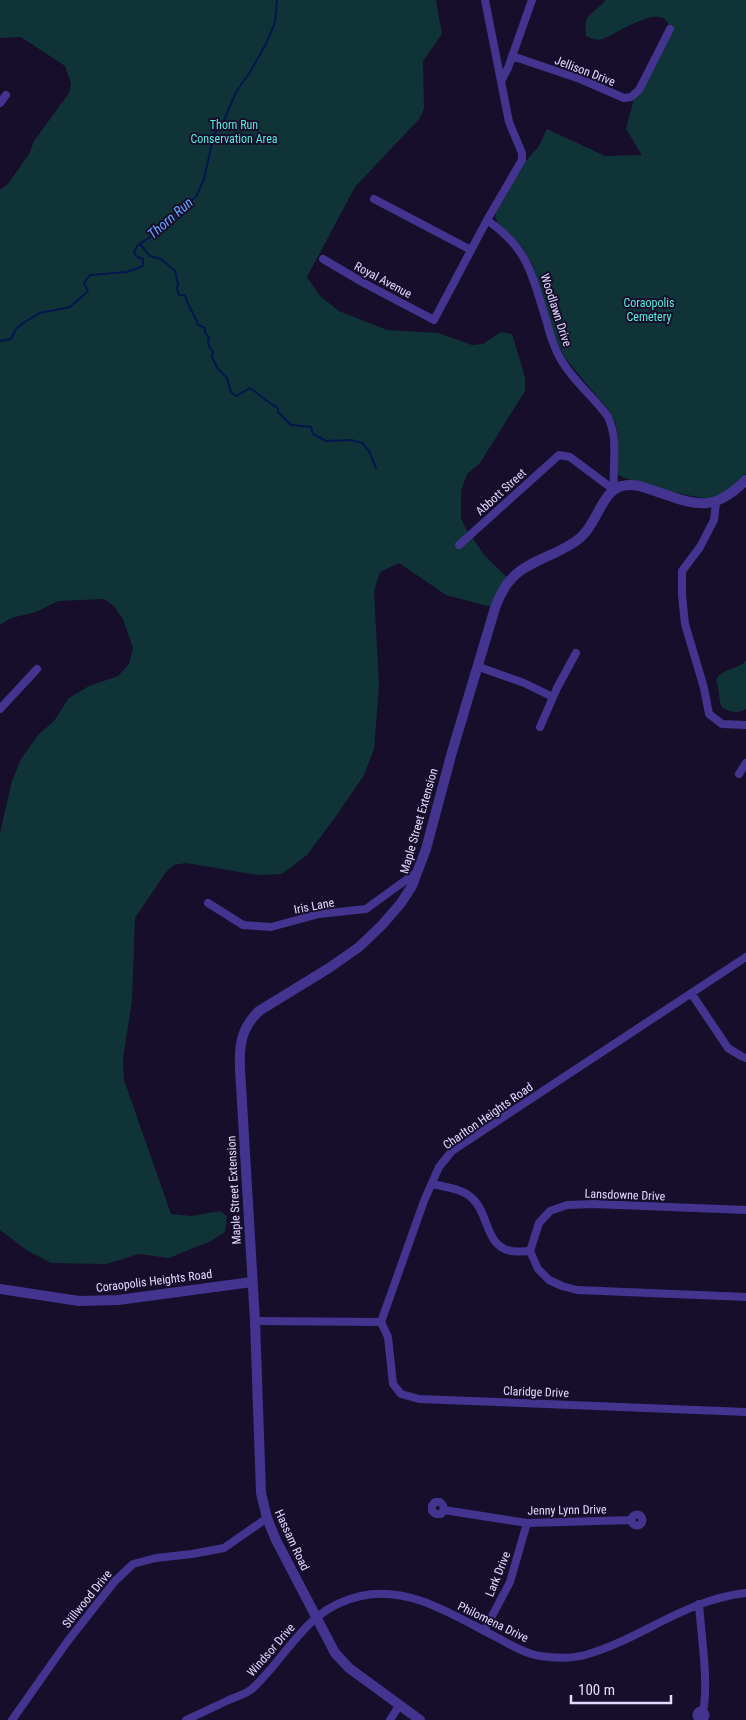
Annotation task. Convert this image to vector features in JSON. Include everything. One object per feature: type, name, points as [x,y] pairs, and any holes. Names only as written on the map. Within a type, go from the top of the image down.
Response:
[{"type":"street","points":[[374,199],[471,250],[522,160],[522,153],[509,122],[485,0]]},
{"type":"street","points":[[501,81],[532,0]]},
{"type":"street","name":"Jellison Drive","points":[[512,56],[580,79],[628,98],[635,95],[639,90],[670,29]]},
{"type":"street","points":[[0,103],[6,95]]},
{"type":"street","name":"Woodlawn Drive","points":[[487,220],[506,236],[523,256],[535,280],[551,338],[561,360],[608,417],[615,436],[612,472],[614,490]]},
{"type":"street","name":"Royal Avenue","points":[[323,259],[434,320],[471,250]]},
{"type":"street","name":"Abbott Street","points":[[459,545],[559,455],[570,457],[614,490]]},
{"type":"street","points":[[614,490],[623,486],[635,486],[686,501],[716,502],[727,497],[746,480]]},
{"type":"street","name":"Maple Street Extension","points":[[255,1321],[239,1052],[245,1027],[251,1018],[266,1005],[329,968],[368,939],[407,895],[419,871],[495,608],[504,586],[523,568],[569,546],[582,537],[595,519],[606,498],[614,490]]},
{"type":"street","points":[[716,502],[714,520],[700,546],[682,571],[685,624],[704,688],[709,714],[722,724],[746,725]]},
{"type":"street","points":[[540,727],[553,696],[576,653]]},
{"type":"street","points":[[478,667],[524,683],[553,696]]},
{"type":"street","points":[[0,709],[37,668]]},
{"type":"street","points":[[739,774],[746,762]]},
{"type":"street","name":"Iris Lane","points":[[208,903],[243,925],[272,926],[319,914],[366,909],[419,871]]},
{"type":"street","name":"Charlton Heights Road","points":[[382,1322],[424,1201],[439,1167],[452,1151],[746,957]]},
{"type":"street","points":[[691,994],[728,1048],[746,1058]]},
{"type":"street","points":[[433,1184],[461,1192],[473,1198],[481,1210],[498,1246],[510,1251],[530,1251],[538,1269],[549,1280],[562,1286],[577,1290],[746,1297]]},
{"type":"street","name":"Lansdowne Drive","points":[[530,1251],[539,1223],[550,1211],[566,1205],[594,1204],[746,1210]]},
{"type":"street","name":"Coraopolis Heights Road","points":[[0,1289],[79,1301],[118,1300],[252,1282]]},
{"type":"street","points":[[255,1321],[382,1322]]},
{"type":"street","name":"Hassam Road","points":[[255,1321],[261,1493],[267,1518],[335,1653],[349,1668],[420,1720]]},
{"type":"street","name":"Claridge Drive","points":[[382,1322],[388,1337],[393,1384],[401,1394],[419,1399],[746,1412]]},
{"type":"street","name":"Jenny Lynn Drive","points":[[444,1510],[527,1523],[632,1520]]},
{"type":"street","name":"Stillwood Drive","points":[[12,1720],[67,1642],[110,1586],[133,1564],[156,1558],[224,1548],[267,1518]]},
{"type":"street","name":"Lark Drive","points":[[484,1631],[510,1582],[527,1523]]},
{"type":"street","name":"Philomena Drive","points":[[315,1616],[338,1603],[353,1598],[385,1593],[403,1595],[427,1603],[513,1646],[537,1655],[564,1658],[584,1656],[613,1645],[699,1604],[746,1593]]},
{"type":"street","points":[[699,1604],[705,1686],[703,1711]]},
{"type":"street","name":"Windsor Drive","points":[[186,1720],[253,1689],[315,1616]]},
{"type":"street","points":[[390,1720],[399,1706]]},
{"type":"green space","name":"Thorn Run Conservation Area","points":[[0,0],[436,0],[442,34],[423,61],[424,108],[420,118],[355,187],[307,277],[320,296],[339,311],[387,330],[438,333],[472,345],[483,344],[501,332],[512,334],[525,377],[525,391],[480,463],[467,474],[461,491],[461,518],[466,529],[485,556],[510,580],[495,608],[446,595],[399,563],[380,572],[374,591],[379,685],[374,749],[364,775],[339,812],[307,855],[282,874],[258,875],[186,863],[174,865],[166,872],[135,918],[132,1001],[123,1058],[124,1080],[171,1214],[191,1216],[220,1211],[227,1216],[225,1232],[211,1241],[169,1258],[139,1254],[106,1264],[51,1263],[28,1251],[0,1230],[0,833],[12,781],[21,759],[38,735],[54,721],[69,698],[89,686],[118,676],[129,664],[133,648],[123,619],[113,605],[104,599],[58,601],[36,612],[11,618],[0,625],[0,190],[8,184],[29,154],[34,141],[69,93],[71,83],[65,66],[21,37],[0,38]]},
{"type":"green space","name":"Coraopolis Cemetery","points":[[606,0],[746,0],[746,474],[735,485],[717,497],[704,498],[664,490],[618,475],[616,468],[618,436],[615,421],[606,407],[565,358],[554,335],[533,266],[522,247],[498,223],[495,217],[496,212],[526,161],[539,146],[547,129],[605,156],[642,155],[626,129],[635,95],[670,29],[666,21],[660,17],[652,17],[632,24],[602,39],[586,36],[585,28],[588,18]]},
{"type":"green space","points":[[746,661],[746,709],[740,712],[728,711],[722,708],[716,680],[726,671]]},
{"type":"waterway","name":"Thorn Run","points":[[0,341],[11,339],[16,329],[40,313],[70,307],[88,291],[84,283],[90,275],[127,272],[143,266],[143,259],[136,256],[134,252],[138,245],[149,238],[175,212],[196,197],[204,179],[214,134],[224,120],[236,92],[267,42],[275,22],[277,0]]},
{"type":"waterway","points":[[140,244],[150,256],[161,259],[175,271],[179,295],[185,295],[198,325],[205,328],[205,333],[209,337],[208,344],[213,352],[212,357],[218,369],[227,378],[231,392],[236,396],[250,388],[278,408],[278,412],[291,425],[311,427],[313,434],[326,441],[351,440],[362,443],[369,451],[376,468]]}]
